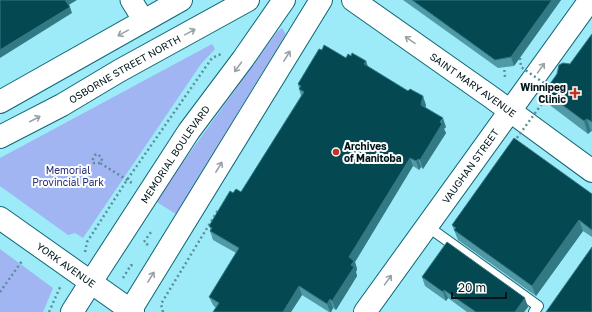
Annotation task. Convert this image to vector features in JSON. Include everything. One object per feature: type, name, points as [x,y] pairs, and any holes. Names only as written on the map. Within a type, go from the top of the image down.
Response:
[{"type":"main road","points":[[0,102],[181,0]]},
{"type":"main road","name":"OSBORNE STREET NORTH","points":[[0,137],[62,105],[119,71],[248,0]]},
{"type":"main road","name":"MEMORIAL BOULEVARD","points":[[72,312],[189,131],[243,59],[284,0]]},
{"type":"main road","points":[[131,312],[321,0]]},
{"type":"main road","name":"SAINT MARY AVENUE","points":[[352,0],[510,111],[592,171]]},
{"type":"main road","name":"VAUGHAN STREET","points":[[365,312],[590,0]]},
{"type":"main road","name":"YORK AVENUE","points":[[0,218],[131,312]]},
{"type":"street","points":[[131,0],[144,21]]},
{"type":"lane","points":[[427,226],[538,306],[534,312]]},
{"type":"path","points":[[513,144],[553,89],[521,67],[520,58],[515,53]]},
{"type":"path","points":[[504,61],[505,77]]},
{"type":"path","points":[[100,163],[148,193]]},
{"type":"path","points":[[0,292],[22,261]]},
{"type":"path","points":[[49,312],[58,289]]},
{"type":"path","points":[[160,304],[163,312]]},
{"type":"green space","points":[[282,28],[286,34],[176,214],[155,201],[277,32]]},
{"type":"green space","name":"Memorial Provincial Park","points":[[212,44],[215,49],[201,64],[83,238],[75,233],[68,235],[0,186],[0,158]]},
{"type":"green space","points":[[0,249],[53,288],[43,312],[0,312]]},
{"type":"building","points":[[0,0],[65,0],[70,7],[0,50]]},
{"type":"building","points":[[412,0],[552,0],[511,57],[495,60]]},
{"type":"building","name":"Winnipeg Clinic","points":[[592,34],[592,122],[587,119],[584,121],[546,93],[547,88],[557,74],[559,65],[563,63],[570,64]]},
{"type":"building","points":[[324,45],[346,58],[348,54],[351,56],[352,53],[366,61],[364,64],[408,91],[410,89],[423,96],[421,105],[443,118],[440,122],[442,124],[420,160],[418,159],[416,161],[410,158],[349,257],[354,261],[351,265],[354,267],[332,301],[330,299],[327,304],[299,286],[283,312],[213,312],[219,303],[209,297],[239,248],[210,231],[212,228],[209,226],[230,191],[233,193],[236,189],[241,192],[304,92],[299,89],[301,86],[298,84],[319,49],[322,50]]},
{"type":"building","points":[[514,138],[592,194],[592,230],[579,220],[532,286],[454,230],[456,228],[452,225]]},
{"type":"building","points":[[447,242],[525,298],[515,312],[476,312],[422,277]]},
{"type":"building","points":[[592,247],[592,312],[546,312]]},
{"type":"place","name":"Winnipeg Clinic","points":[[575,93]]},
{"type":"place","name":"Archives of Manitoba","points":[[336,152]]}]
